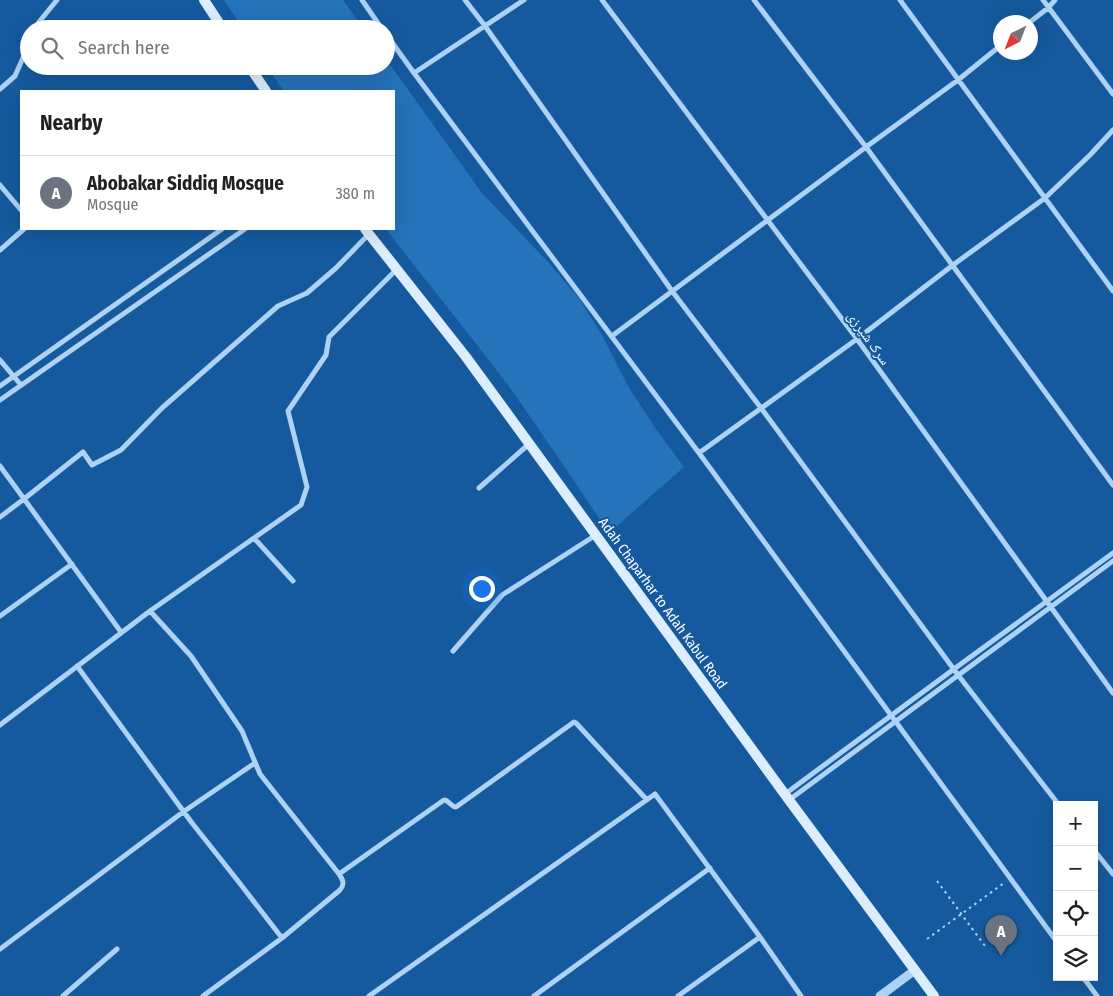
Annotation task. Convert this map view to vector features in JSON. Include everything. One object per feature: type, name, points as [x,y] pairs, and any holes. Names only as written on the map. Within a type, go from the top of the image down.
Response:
[{"type":"main road","points":[[204,0],[217,20]]},
{"type":"main road","points":[[255,75],[265,90]]},
{"type":"main road","name":"Adah Chaparhar to Adah Kabul Road","points":[[367,231],[530,444],[934,996]]},
{"type":"street","points":[[41,20],[57,0]]},
{"type":"street","points":[[362,0],[376,20]]},
{"type":"street","points":[[465,0],[672,291],[958,675],[1056,801]]},
{"type":"street","points":[[414,73],[524,0]]},
{"type":"street","name":"سرک شیرزی","points":[[602,0],[857,339],[1113,693]]},
{"type":"street","points":[[754,0],[866,147],[1113,485]]},
{"type":"street","points":[[900,0],[1113,291]]},
{"type":"street","points":[[1042,0],[1113,94]]},
{"type":"street","points":[[1038,16],[1056,0]]},
{"type":"street","points":[[395,47],[699,453],[1053,937]]},
{"type":"street","points":[[612,336],[958,80],[993,52]]},
{"type":"street","points":[[0,90],[15,76],[20,65]]},
{"type":"street","points":[[699,453],[857,339],[953,265],[1045,198],[1113,130]]},
{"type":"street","points":[[0,185],[20,209]]},
{"type":"street","points":[[0,250],[23,230]]},
{"type":"street","points":[[0,386],[221,230]]},
{"type":"street","points":[[0,400],[244,230]]},
{"type":"street","points":[[0,517],[83,452],[92,465],[121,450],[162,408],[278,306],[307,293],[336,268],[367,231]]},
{"type":"street","points":[[0,724],[121,632],[301,506],[307,486],[288,412],[326,355],[329,336],[397,269]]},
{"type":"street","points":[[0,360],[22,385]]},
{"type":"street","points":[[479,488],[530,444]]},
{"type":"street","points":[[0,466],[121,632]]},
{"type":"street","points":[[453,651],[502,595],[596,535]]},
{"type":"street","points":[[254,538],[293,581]]},
{"type":"street","points":[[787,797],[893,718],[954,669],[1113,553]]},
{"type":"street","points":[[893,718],[958,675],[1113,561]]},
{"type":"street","points":[[0,616],[72,564]]},
{"type":"street","points":[[150,611],[191,656],[242,731],[260,774],[344,882],[340,890],[282,938],[203,996]]},
{"type":"street","points":[[77,666],[183,812],[282,938]]},
{"type":"street","points":[[339,874],[444,800],[447,800],[456,807],[574,722],[647,800]]},
{"type":"street","points":[[0,948],[183,812],[255,764]]},
{"type":"street","points":[[370,996],[655,794],[801,996]]},
{"type":"street","points":[[1098,855],[1113,874]]},
{"type":"street","points":[[534,996],[710,868]]},
{"type":"street","points":[[678,996],[760,937]]},
{"type":"street","points":[[63,996],[117,949]]},
{"type":"street","points":[[880,996],[914,970]]},
{"type":"street","points":[[1086,981],[1096,996]]},
{"type":"path","points":[[927,938],[1010,878]]},
{"type":"path","points":[[937,880],[985,946]]},
{"type":"shaded area","points":[[224,0],[343,0],[357,20],[237,20]]},
{"type":"shaded area","points":[[395,72],[482,193],[549,263],[580,300],[602,335],[629,388],[684,467],[609,533],[510,388],[387,230],[395,230],[395,90],[283,90],[272,75],[395,75]]},
{"type":"place","name":"Abobakar Siddiq Mosque","points":[[1001,956]]}]
